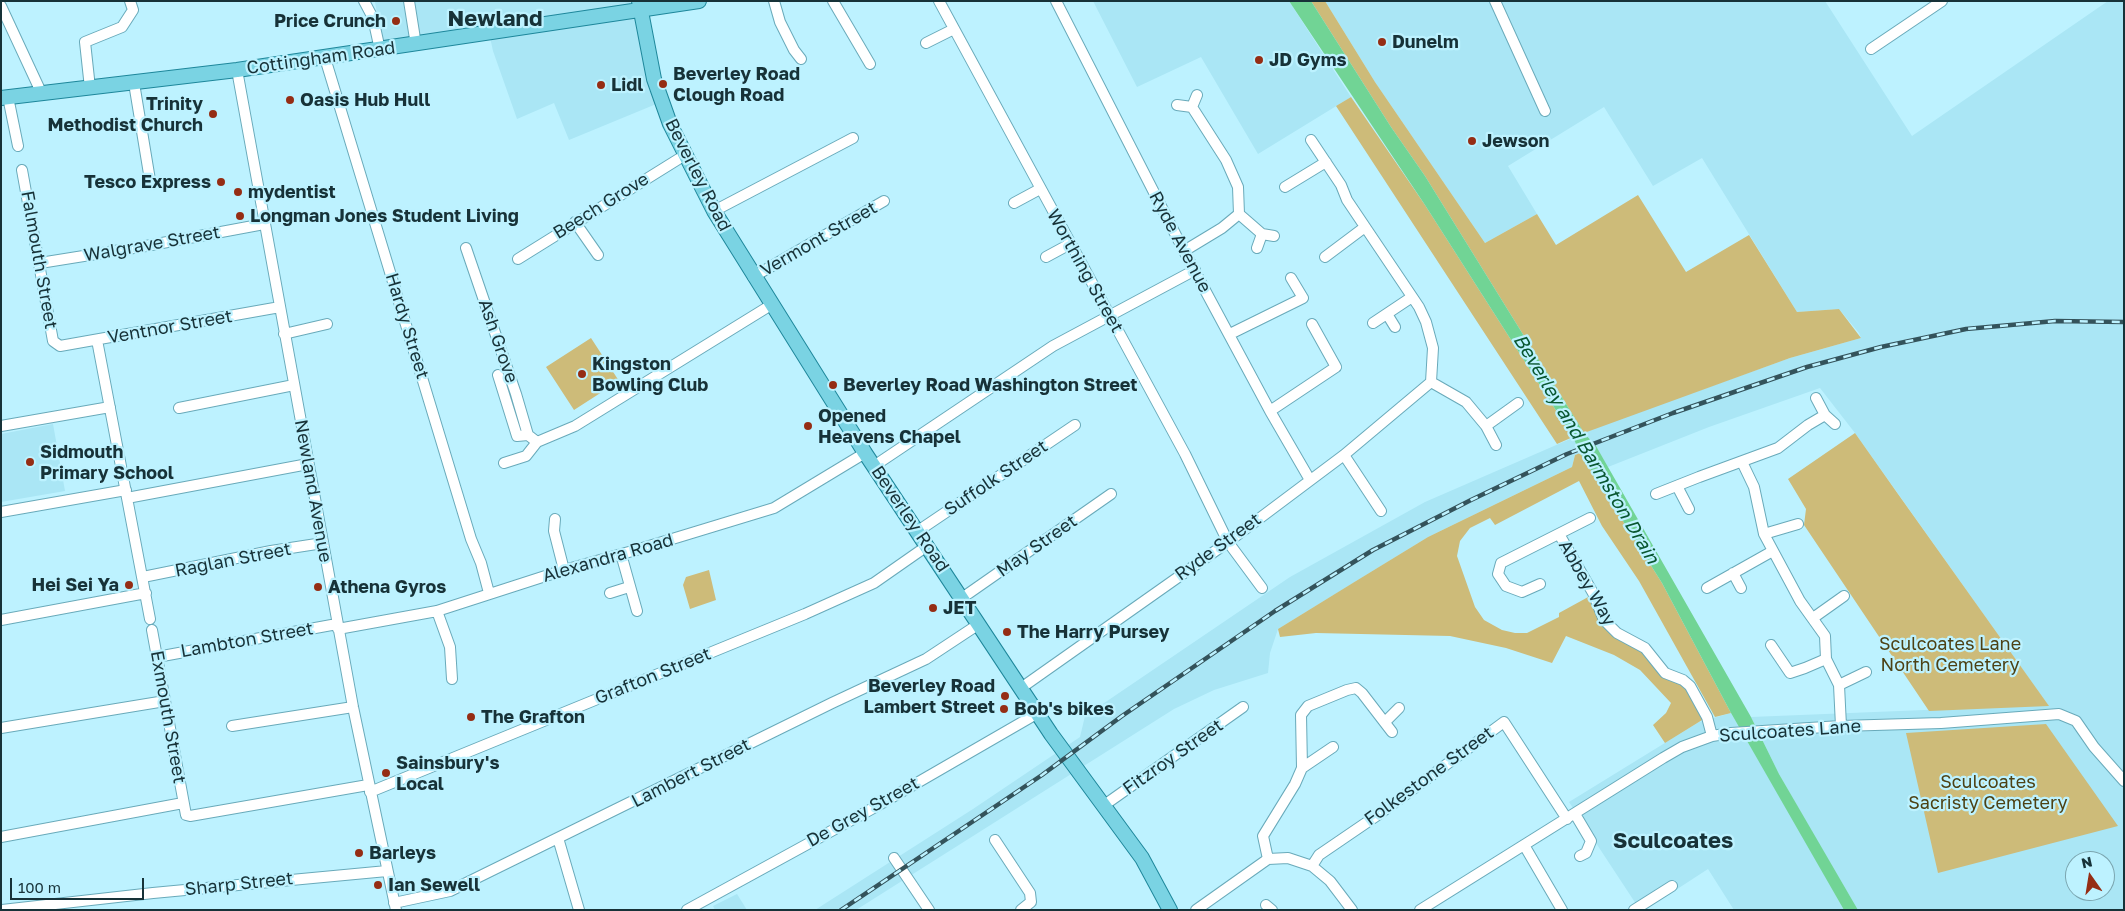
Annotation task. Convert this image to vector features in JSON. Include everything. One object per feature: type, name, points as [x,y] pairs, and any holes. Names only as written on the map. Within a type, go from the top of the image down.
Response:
[{"type":"main road","name":"Cottingham Road","points":[[5,97],[134,83],[325,58],[416,45],[640,6],[699,1]]},
{"type":"main road","name":"Beverley Road","points":[[640,6],[654,79],[670,124],[714,211],[753,277],[807,358],[865,453],[1038,713],[1102,806],[1142,858],[1170,910]]},
{"type":"street","points":[[90,88],[85,42],[122,27],[132,10],[130,1]]},
{"type":"street","points":[[364,1],[373,18],[380,50]]},
{"type":"street","points":[[409,1],[416,45]]},
{"type":"street","points":[[774,1],[780,22],[801,60]]},
{"type":"street","points":[[834,1],[870,64]]},
{"type":"street","name":"Worthing Street","points":[[939,1],[1185,454],[1228,542],[1262,588]]},
{"type":"street","name":"Ryde Avenue","points":[[1056,1],[1184,251],[1270,411],[1310,480]]},
{"type":"street","points":[[1495,1],[1545,111]]},
{"type":"street","points":[[1871,49],[1942,1]]},
{"type":"street","points":[[1,6],[41,92]]},
{"type":"street","points":[[926,43],[954,29]]},
{"type":"street","name":"Hardy Street","points":[[325,58],[489,594]]},
{"type":"street","name":"Newland Avenue","points":[[237,70],[353,707],[395,906]]},
{"type":"street","points":[[134,83],[150,180]]},
{"type":"street","points":[[1192,107],[1197,95]]},
{"type":"street","points":[[5,97],[18,146]]},
{"type":"street","points":[[1178,106],[1192,107]]},
{"type":"street","points":[[1192,107],[1226,160],[1238,187],[1239,214],[1262,234],[1274,236]]},
{"type":"street","points":[[714,211],[853,138]]},
{"type":"street","points":[[1311,140],[1341,185],[1346,200],[1412,297],[1426,322],[1433,348],[1431,382],[1466,402],[1486,426],[1496,445]]},
{"type":"street","name":"Beech Grove","points":[[518,259],[574,222],[685,155]]},
{"type":"street","points":[[1285,187],[1326,162]]},
{"type":"street","name":"Falmouth Street","points":[[22,170],[53,340],[60,346]]},
{"type":"street","points":[[1014,203],[1040,189]]},
{"type":"street","name":"Vermont Street","points":[[753,277],[884,201]]},
{"type":"street","points":[[1184,251],[1222,228],[1239,214]]},
{"type":"street","points":[[574,222],[598,256]]},
{"type":"street","name":"Walgrave Street","points":[[40,263],[264,224]]},
{"type":"street","points":[[1324,257],[1365,227]]},
{"type":"street","points":[[1257,248],[1262,234]]},
{"type":"street","points":[[1046,257],[1070,244]]},
{"type":"street","name":"Ash Grove","points":[[466,248],[516,394],[528,435],[537,442]]},
{"type":"street","points":[[874,466],[1053,346],[1195,270]]},
{"type":"street","points":[[1230,334],[1303,298],[1291,278]]},
{"type":"street","points":[[1373,323],[1412,297]]},
{"type":"street","points":[[504,463],[526,456],[537,442],[575,426],[771,304]]},
{"type":"street","name":"Ventnor Street","points":[[60,346],[280,307]]},
{"type":"street","points":[[1387,314],[1395,327]]},
{"type":"street","points":[[284,334],[327,324]]},
{"type":"street","points":[[1270,411],[1336,367],[1312,324]]},
{"type":"street","points":[[97,340],[150,619]]},
{"type":"street","name":"Ash Grove","points":[[498,375],[517,436],[528,435]]},
{"type":"street","name":"Ryde Street","points":[[1021,688],[1228,542],[1344,455],[1411,401],[1431,382]]},
{"type":"street","points":[[179,408],[294,385]]},
{"type":"street","points":[[1816,398],[1825,415],[1835,424]]},
{"type":"street","points":[[1486,426],[1518,403]]},
{"type":"street","points":[[1,426],[110,407]]},
{"type":"street","points":[[1656,494],[1778,448],[1808,425],[1825,415]]},
{"type":"street","name":"Suffolk Street","points":[[918,531],[1075,425]]},
{"type":"street","name":"Alexandra Road","points":[[338,627],[437,611],[564,570],[774,508],[865,453]]},
{"type":"street","points":[[1344,455],[1381,511]]},
{"type":"street","points":[[1742,462],[1754,487],[1764,534],[1771,552],[1781,564],[1800,601],[1825,636],[1826,658],[1839,685],[1841,726]]},
{"type":"street","points":[[1,512],[126,494],[308,464]]},
{"type":"street","points":[[1677,486],[1689,510]]},
{"type":"street","name":"May Street","points":[[962,598],[1111,494]]},
{"type":"street","name":"Abbey Way","points":[[1540,584],[1522,592],[1506,586],[1498,574],[1501,562],[1590,518]]},
{"type":"street","points":[[555,519],[554,531],[564,570]]},
{"type":"street","points":[[1764,534],[1798,524]]},
{"type":"street","name":"Abbey Way","points":[[1559,534],[1593,592],[1604,620],[1617,633],[1645,648],[1665,673],[1683,680],[1690,686],[1707,716],[1712,736]]},
{"type":"street","name":"Raglan Street","points":[[142,577],[271,551],[323,543]]},
{"type":"street","name":"Grafton Street","points":[[183,803],[186,815],[190,816],[369,788],[805,614],[874,583],[927,546]]},
{"type":"street","points":[[1707,588],[1771,552]]},
{"type":"street","points":[[621,554],[637,611]]},
{"type":"street","points":[[1733,573],[1742,588]]},
{"type":"street","points":[[610,593],[629,587]]},
{"type":"street","points":[[1,620],[146,593]]},
{"type":"street","points":[[1813,618],[1844,596]]},
{"type":"street","points":[[437,611],[450,647],[452,679]]},
{"type":"street","name":"Lambert Street","points":[[395,906],[450,891],[832,703],[926,659],[979,624]]},
{"type":"street","name":"Lambton Street","points":[[157,656],[338,627]]},
{"type":"street","name":"Exmouth Street","points":[[152,630],[183,803]]},
{"type":"street","points":[[1771,644],[1790,673],[1826,658]]},
{"type":"street","points":[[1839,685],[1866,672]]},
{"type":"street","points":[[1268,859],[1263,836],[1295,784],[1302,768],[1301,715],[1308,706],[1356,688],[1392,732]]},
{"type":"street","points":[[1,728],[165,701]]},
{"type":"street","points":[[232,726],[353,707]]},
{"type":"street","name":"Fitzroy Street","points":[[1102,806],[1243,707]]},
{"type":"street","points":[[1385,722],[1399,708]]},
{"type":"street","name":"De Grey Street","points":[[687,910],[877,806],[1038,713]]},
{"type":"street","name":"Sculcoates Lane","points":[[1420,910],[1663,758],[1682,747],[1712,736],[1768,730],[1941,723],[2059,714],[2076,721],[2094,747],[2124,781]]},
{"type":"street","name":"Folkestone Street","points":[[1312,866],[1319,855],[1382,812],[1504,722],[1571,816]]},
{"type":"street","points":[[1302,768],[1333,747]]},
{"type":"street","points":[[1,836],[183,803]]},
{"type":"street","points":[[1571,816],[1591,841],[1586,853],[1580,856]]},
{"type":"street","points":[[558,838],[579,910]]},
{"type":"street","points":[[995,840],[1030,894],[1031,902],[1021,910]]},
{"type":"street","points":[[1524,845],[1562,910]]},
{"type":"street","points":[[894,858],[929,910]]},
{"type":"street","points":[[1196,910],[1268,859],[1288,858],[1312,866],[1330,881],[1352,910]]},
{"type":"street","name":"Sharp Street","points":[[2,910],[181,890],[387,871]]},
{"type":"street","points":[[1634,910],[1672,886]]},
{"type":"shaded area","points":[[644,1],[666,100],[569,140],[554,103],[517,119],[493,51],[488,28],[382,41],[375,2]]},
{"type":"shaded area","points":[[1093,1],[1289,1],[1351,97],[1258,154],[1201,57],[1137,87]]},
{"type":"shaded area","points":[[1325,1],[1825,1],[1912,136],[2108,1],[2124,1],[2124,910],[1858,910],[1811,830],[1779,774],[1751,717],[2048,705],[1855,433],[1820,388],[1709,427],[1608,467],[1596,447],[1575,455],[1572,467],[1428,537],[1278,629],[1270,653],[1268,673],[1214,690],[1174,709],[856,910],[815,910],[973,809],[1080,737],[1085,716],[1290,577],[1425,502],[1600,426],[1790,358],[1861,338],[1839,309],[1797,312],[1702,158],[1653,186],[1604,107],[1508,166],[1537,214],[1485,243],[1375,82]]},
{"type":"shaded area","name":"Sidmouth Primary School","points":[[53,424],[65,491],[1,502],[1,434]]},
{"type":"shaded area","points":[[1731,713],[1844,910],[1734,910],[1708,869],[1645,910],[1640,910],[1569,802],[1699,722]]},
{"type":"shaded area","points":[[737,894],[747,910],[715,910],[713,906]]},
{"type":"green space","points":[[1311,1],[1325,1],[1375,82],[1485,243],[1537,214],[1556,245],[1638,195],[1686,272],[1749,235],[1797,312],[1839,309],[1861,338],[1790,358],[1584,433],[1425,176],[1391,127]]},
{"type":"green space","points":[[1351,97],[1425,205],[1573,437],[1557,444],[1336,106]]},
{"type":"green space","name":"Kingston Bowling Club","points":[[591,338],[619,381],[574,410],[546,367]]},
{"type":"green space","name":"Sculcoates Lane North Cemetery","points":[[1855,433],[2049,706],[1929,711],[1804,525],[1806,509],[1788,479]]},
{"type":"green space","points":[[1580,453],[1662,583],[1731,713],[1715,717],[1639,581],[1602,526],[1579,481],[1495,525],[1490,518],[1470,528],[1460,541],[1457,556],[1475,607],[1484,620],[1502,630],[1527,633],[1559,617],[1559,613],[1590,596],[1608,629],[1636,643],[1680,679],[1707,717],[1665,743],[1653,725],[1666,713],[1671,703],[1640,670],[1614,655],[1566,636],[1552,663],[1506,648],[1450,636],[1316,633],[1280,637],[1278,629],[1356,581],[1428,537],[1572,467],[1575,455]]},
{"type":"green space","points":[[709,570],[716,600],[690,609],[683,585],[686,577]]},
{"type":"green space","name":"Sculcoates Sacristy Cemetery","points":[[2046,724],[2118,826],[1938,873],[1906,733]]},
{"type":"water","name":"Beverley and Barmston Drain","points":[[1289,1],[1311,1],[1391,127],[1425,176],[1584,433],[1596,446],[1751,717],[1779,774],[1858,910],[1844,910],[1731,713],[1662,583],[1580,453],[1573,437],[1425,205]]},
{"type":"railway","points":[[841,910],[1042,775],[1122,716],[1275,611],[1373,550],[1567,454],[1673,413],[1807,367],[1881,347],[1966,329],[2055,321],[2124,322]]},
{"type":"place","name":"Price Crunch","points":[[396,21]]},
{"type":"place","name":"Dunelm","points":[[1382,42]]},
{"type":"place","name":"JD Gyms","points":[[1259,60]]},
{"type":"place","name":"Beverley Road Clough Road","points":[[663,84]]},
{"type":"place","name":"Lidl","points":[[601,85]]},
{"type":"place","name":"Oasis Hub Hull","points":[[290,100]]},
{"type":"place","name":"Trinity Methodist Church","points":[[213,114]]},
{"type":"place","name":"Jewson","points":[[1472,141]]},
{"type":"place","name":"Tesco Express","points":[[221,182]]},
{"type":"place","name":"mydentist","points":[[238,192]]},
{"type":"place","name":"Longman Jones Student Living","points":[[240,216]]},
{"type":"place","name":"Kingston Bowling Club","points":[[582,374]]},
{"type":"place","name":"Beverley Road Washington Street","points":[[833,385]]},
{"type":"place","name":"Opened Heavens Chapel","points":[[808,426]]},
{"type":"place","name":"Sidmouth Primary School","points":[[30,462]]},
{"type":"place","name":"Hei Sei Ya","points":[[129,585]]},
{"type":"place","name":"Athena Gyros","points":[[318,587]]},
{"type":"place","name":"JET","points":[[933,608]]},
{"type":"place","name":"The Harry Pursey","points":[[1007,632]]},
{"type":"place","name":"Beverley Road Lambert Street","points":[[1005,696]]},
{"type":"place","name":"Bob's bikes","points":[[1004,709]]},
{"type":"place","name":"The Grafton","points":[[471,717]]},
{"type":"place","name":"Sainsbury's Local","points":[[386,773]]},
{"type":"place","name":"Barleys","points":[[359,853]]},
{"type":"place","name":"Ian Sewell","points":[[378,885]]},
{"type":"district","name":"Newland","points":[[495,19]]},
{"type":"district","name":"Sculcoates","points":[[1673,841]]}]
